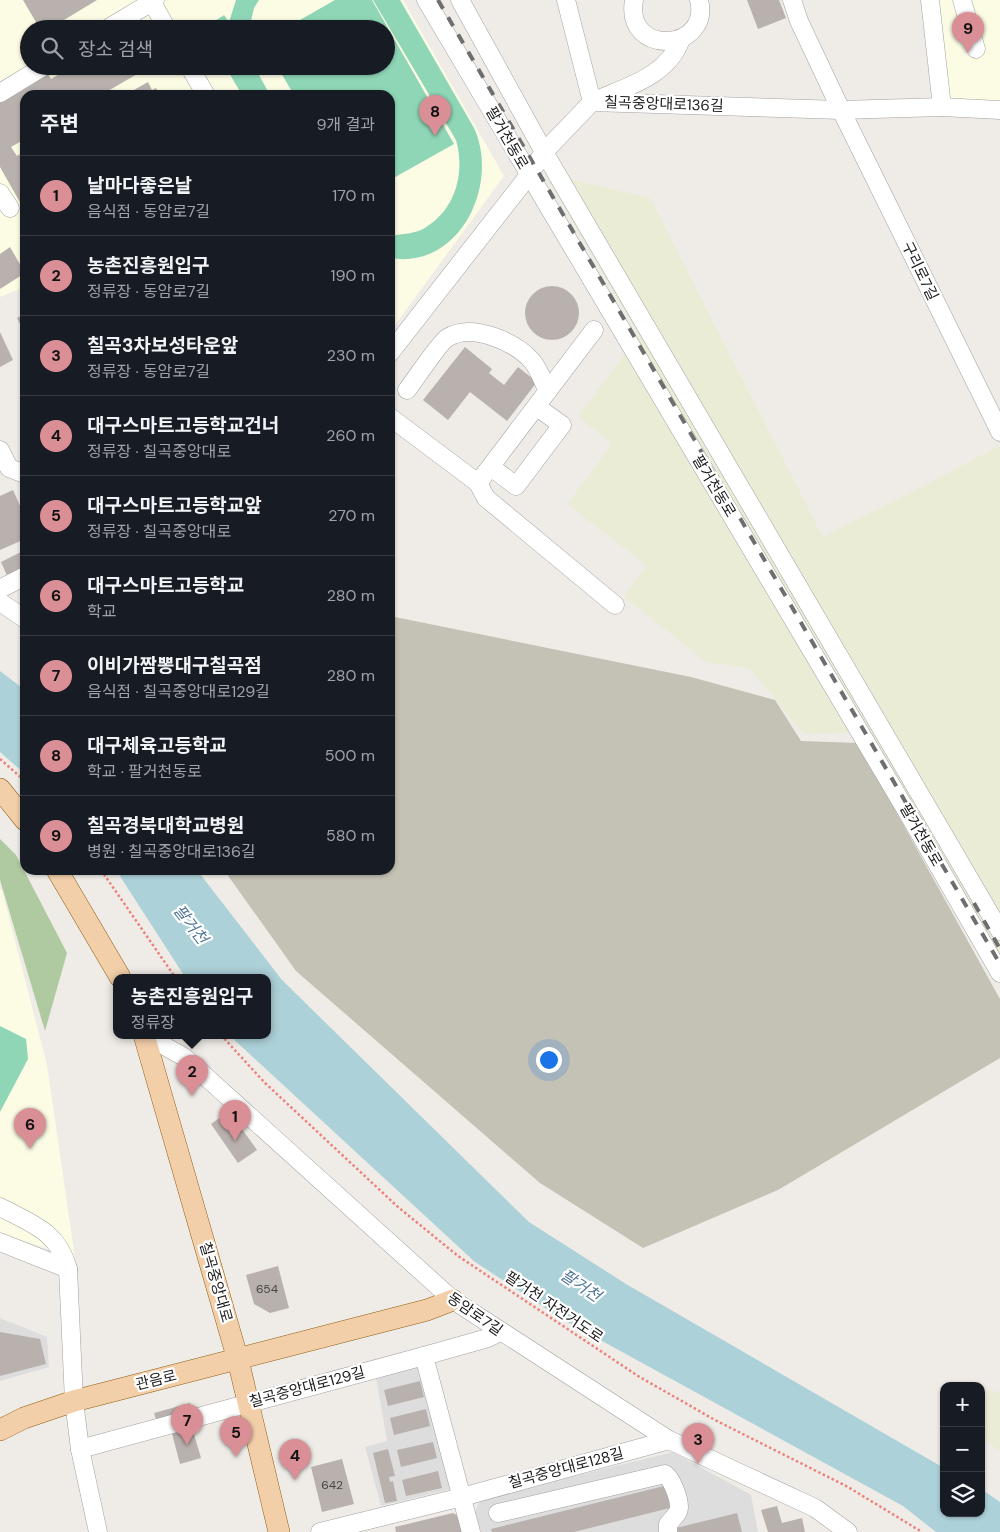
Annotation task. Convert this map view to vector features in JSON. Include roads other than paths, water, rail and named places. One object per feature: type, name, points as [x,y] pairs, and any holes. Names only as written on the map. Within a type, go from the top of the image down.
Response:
[{"type":"main road","points":[[0,789],[20,814]]},
{"type":"main road","points":[[60,875],[118,974]]},
{"type":"main road","name":"칠곡중앙대로","points":[[145,1039],[238,1360],[278,1532]]},
{"type":"main road","name":"관음로","points":[[0,1430],[24,1418],[74,1401],[427,1310],[453,1300]]},
{"type":"street","name":"팔거천동로","points":[[426,0],[909,815],[1000,973]]},
{"type":"street","name":"팔거천동로","points":[[460,0],[544,152],[1000,931]]},
{"type":"street","points":[[566,0],[592,102],[654,75],[677,51],[681,39]]},
{"type":"street","points":[[634,0],[634,20],[640,30],[648,37],[659,42],[681,39],[690,32],[697,24],[700,14],[699,0]]},
{"type":"street","name":"구리로7길","points":[[792,0],[799,20],[840,110],[1000,432]]},
{"type":"street","points":[[930,0],[942,108]]},
{"type":"street","points":[[962,0],[976,49]]},
{"type":"street","points":[[122,20],[154,1],[163,20]]},
{"type":"street","points":[[0,93],[29,75]]},
{"type":"street","points":[[194,75],[203,90]]},
{"type":"street","name":"칠곡중앙대로136길","points":[[395,347],[529,175],[544,152],[592,102],[840,110],[942,108],[1000,110]]},
{"type":"street","points":[[0,193],[10,208]]},
{"type":"street","points":[[478,483],[594,330]]},
{"type":"street","points":[[407,390],[447,338],[469,332],[487,335],[517,348],[532,362],[548,391]]},
{"type":"street","points":[[491,467],[516,486],[562,425],[537,407]]},
{"type":"street","points":[[395,421],[478,483],[486,498],[615,605]]},
{"type":"street","points":[[0,450],[10,468],[20,472]]},
{"type":"street","points":[[20,581],[1,598],[20,615]]},
{"type":"street","name":"동암로7길","points":[[151,1039],[184,1057],[453,1300],[669,1440],[815,1508],[848,1532]]},
{"type":"street","points":[[0,1207],[47,1232],[63,1253],[68,1269],[74,1401],[80,1449],[98,1532]]},
{"type":"street","points":[[0,1242],[68,1269]]},
{"type":"street","name":"칠곡중앙대로129길","points":[[80,1449],[424,1356],[488,1338],[500,1332]]},
{"type":"street","points":[[424,1356],[471,1532]]},
{"type":"street","name":"칠곡중앙대로128길","points":[[320,1532],[462,1497],[669,1440]]},
{"type":"street","points":[[498,1513],[665,1474],[670,1478],[680,1508],[676,1516],[668,1524],[668,1532]]},
{"type":"water","points":[[0,671],[20,686],[20,770],[0,752]]},
{"type":"water","name":"팔거천","points":[[119,875],[201,875],[282,980],[529,1222],[626,1284],[940,1466],[940,1517],[985,1517],[985,1492],[1000,1502],[1000,1532],[936,1532],[903,1506],[562,1319],[475,1262],[233,1039],[271,1039],[271,974],[183,974]]},
{"type":"railway","points":[[438,0],[1000,964]]},
{"type":"railway","points":[[974,903],[1000,949]]},
{"type":"place","name":"칠곡경북대학교병원","points":[[968,53]]},
{"type":"place","name":"대구체육고등학교","points":[[435,136]]},
{"type":"place","name":"농촌진흥원입구","points":[[192,1096]]},
{"type":"place","name":"날마다좋은날","points":[[235,1141]]},
{"type":"place","name":"대구스마트고등학교","points":[[30,1149]]},
{"type":"place","name":"이비가짬뽕대구칠곡점","points":[[187,1445]]},
{"type":"place","name":"대구스마트고등학교앞","points":[[236,1457]]},
{"type":"place","name":"칠곡3차보성타운앞","points":[[698,1464]]},
{"type":"place","name":"대구스마트고등학교건너","points":[[295,1480]]}]
